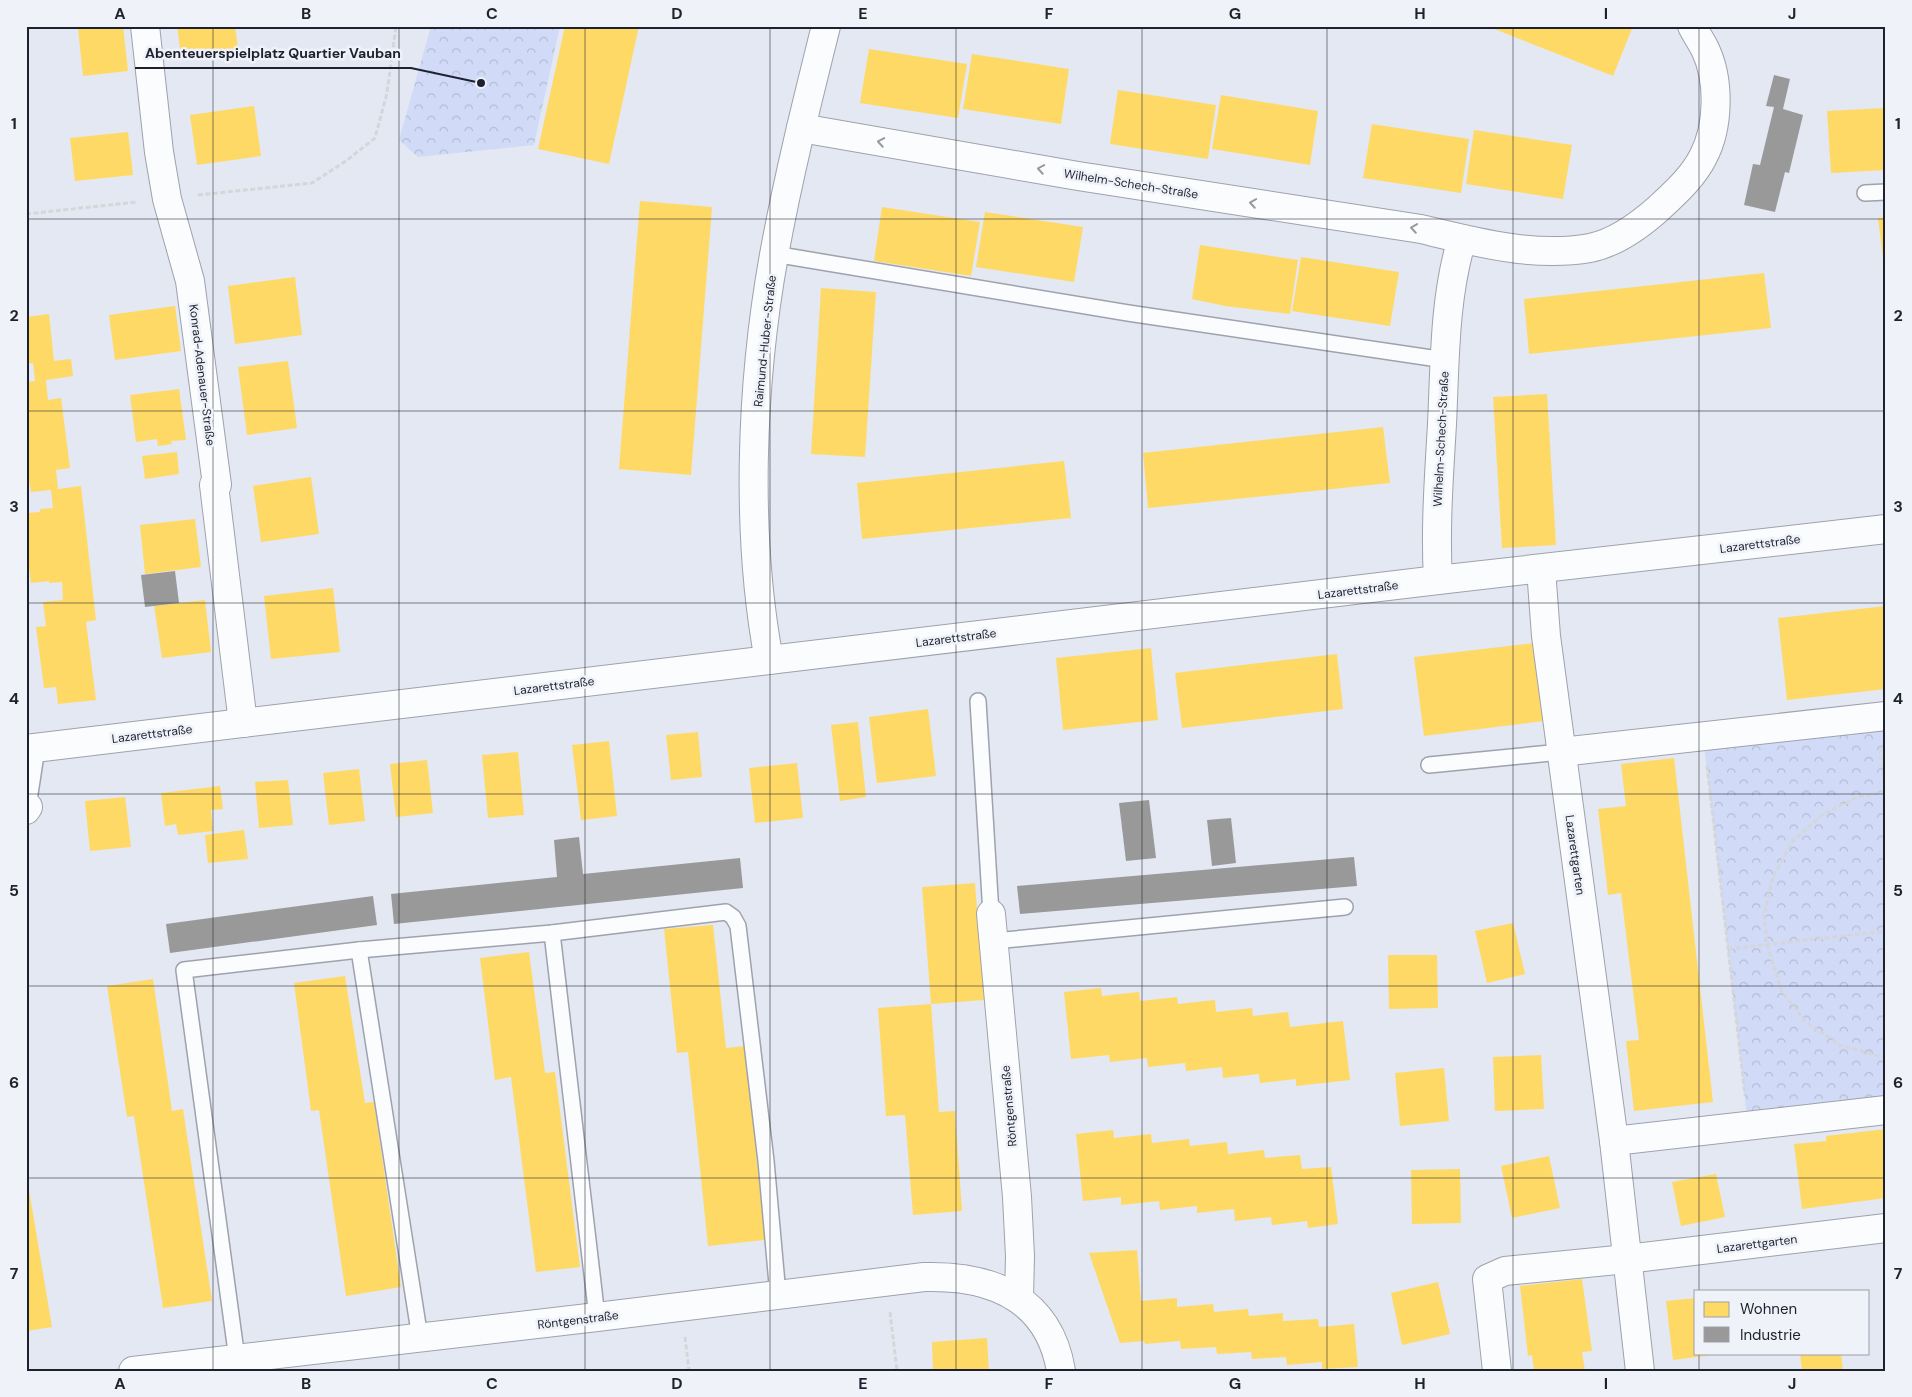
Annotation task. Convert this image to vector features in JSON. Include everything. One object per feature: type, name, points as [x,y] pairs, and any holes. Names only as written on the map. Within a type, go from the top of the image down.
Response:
[{"type":"street","name":"Konrad-Adenauer-Straße","points":[[144,26],[159,152],[167,199],[190,281],[216,485],[214,485],[243,723]]},
{"type":"street","name":"Raimund-Huber-Straße","points":[[769,660],[759,596],[756,540],[755,447],[760,368],[774,254],[801,128],[826,26]]},
{"type":"street","name":"Wilhelm-Schech-Straße","points":[[801,128],[1088,177],[1421,229],[1527,250],[1561,251],[1592,247],[1618,238],[1650,216],[1677,192],[1704,157],[1711,137],[1715,96],[1712,73],[1706,51],[1692,26]]},
{"type":"street","name":"Wilhelm-Schech-Straße","points":[[1438,580],[1437,531],[1445,360],[1453,273],[1462,238]]},
{"type":"street","name":"Lazarettstraße","points":[[32,748],[1438,580],[1886,529]]},
{"type":"street","name":"Lazarettgarten","points":[[1541,569],[1546,636],[1614,1140],[1640,1371]]},
{"type":"street","points":[[1561,752],[1881,717]]},
{"type":"street","name":"Röntgenstraße","points":[[991,914],[1017,1197],[1020,1256],[1019,1298]]},
{"type":"street","points":[[1614,1140],[1886,1110]]},
{"type":"street","name":"Lazarettgarten","points":[[1497,1371],[1487,1278],[1505,1271],[1628,1259],[1886,1228]]},
{"type":"street","name":"Röntgenstraße","points":[[134,1371],[597,1318],[932,1277],[966,1278],[992,1285],[1019,1298],[1036,1314],[1048,1332],[1056,1350],[1061,1371]]},
{"type":"lane","points":[[1865,193],[1886,192]]},
{"type":"lane","points":[[774,254],[1118,311],[1445,360]]},
{"type":"lane","points":[[978,701],[991,914]]},
{"type":"lane","points":[[27,808],[32,748]]},
{"type":"lane","points":[[1429,765],[1561,752]]},
{"type":"lane","points":[[994,941],[1345,907]]},
{"type":"lane","points":[[237,1359],[184,970],[359,950],[552,933],[726,912],[733,916],[738,926],[764,1141],[778,1295]]},
{"type":"lane","points":[[552,933],[597,1318]]},
{"type":"lane","points":[[359,950],[420,1338]]},
{"type":"path","points":[[26,214],[312,183],[346,161],[375,138],[387,92],[396,26]]},
{"type":"path","points":[[1881,717],[1886,799]]},
{"type":"path","points":[[1703,736],[1748,1126]]},
{"type":"path","points":[[1885,792],[1857,797],[1822,815],[1792,842],[1773,877],[1764,915],[1767,944],[1782,992],[1807,1023],[1840,1045],[1879,1056],[1886,1056]]},
{"type":"path","points":[[1728,949],[1886,931]]},
{"type":"path","points":[[887,1282],[897,1371]]},
{"type":"green space","points":[[431,26],[560,26],[534,145],[418,157],[399,140]]},
{"type":"green space","points":[[1886,717],[1886,1111],[1748,1126],[1703,736]]},
{"type":"building: Wohnen","points":[[123,26],[128,71],[83,76],[78,28]]},
{"type":"building: Wohnen","points":[[177,26],[235,26],[238,49],[181,56]]},
{"type":"building: Wohnen","points":[[565,26],[639,26],[609,164],[538,149]]},
{"type":"building: Wohnen","points":[[1487,26],[1633,26],[1613,76]]},
{"type":"building: Wohnen","points":[[869,49],[967,64],[958,118],[860,103]]},
{"type":"building: Wohnen","points":[[972,54],[1069,69],[1061,124],[963,109]]},
{"type":"building: Wohnen","points":[[1118,90],[1216,105],[1208,159],[1110,144]]},
{"type":"building: Wohnen","points":[[1221,95],[1318,111],[1310,165],[1212,149]]},
{"type":"building: Wohnen","points":[[254,106],[261,156],[197,165],[190,115]]},
{"type":"building: Wohnen","points":[[1886,108],[1886,170],[1831,173],[1827,111]]},
{"type":"building: Wohnen","points":[[1372,124],[1469,139],[1461,193],[1363,178]]},
{"type":"building: Wohnen","points":[[1474,130],[1572,145],[1563,199],[1466,184]]},
{"type":"building: Wohnen","points":[[128,132],[133,175],[75,181],[70,138]]},
{"type":"building: Wohnen","points":[[640,201],[712,207],[691,475],[619,469]]},
{"type":"building: Wohnen","points":[[882,207],[980,222],[971,276],[874,261]]},
{"type":"building: Wohnen","points":[[985,212],[1083,227],[1074,282],[976,267]]},
{"type":"building: Wohnen","points":[[1886,217],[1886,274],[1885,274],[1878,218]]},
{"type":"building: Wohnen","points":[[1200,245],[1298,260],[1290,314],[1225,306],[1192,299]]},
{"type":"building: Wohnen","points":[[1301,257],[1399,272],[1390,326],[1292,311]]},
{"type":"building: Wohnen","points":[[1764,273],[1771,328],[1529,354],[1524,299]]},
{"type":"building: Wohnen","points":[[295,277],[302,335],[235,344],[228,286]]},
{"type":"building: Wohnen","points":[[821,288],[876,292],[865,457],[811,454]]},
{"type":"building: Wohnen","points":[[175,306],[181,351],[115,360],[109,315]]},
{"type":"building: Wohnen","points":[[49,314],[54,361],[71,359],[73,376],[46,380],[48,400],[61,398],[70,468],[56,470],[58,489],[81,486],[96,620],[86,622],[96,700],[58,704],[56,687],[44,688],[36,627],[46,626],[43,602],[63,600],[62,582],[31,583],[26,544],[26,513],[40,512],[40,509],[53,508],[51,490],[31,492],[28,473],[26,473],[26,382],[35,381],[33,363],[26,364],[26,317]]},
{"type":"building: Wohnen","points":[[288,361],[297,428],[247,435],[238,367]]},
{"type":"building: Wohnen","points":[[179,389],[186,440],[171,441],[172,444],[158,446],[157,439],[136,442],[130,395]]},
{"type":"building: Wohnen","points":[[1547,394],[1556,545],[1502,548],[1493,397]]},
{"type":"building: Wohnen","points":[[1383,427],[1390,483],[1148,508],[1143,453]]},
{"type":"building: Wohnen","points":[[177,452],[179,474],[145,479],[142,456]]},
{"type":"building: Wohnen","points":[[1064,461],[1071,518],[862,539],[857,483]]},
{"type":"building: Wohnen","points":[[311,477],[319,534],[261,542],[253,486]]},
{"type":"building: Wohnen","points":[[195,519],[201,567],[145,574],[140,525]]},
{"type":"building: Wohnen","points":[[333,588],[340,652],[271,659],[264,596]]},
{"type":"building: Wohnen","points":[[205,600],[211,652],[162,658],[154,606]]},
{"type":"building: Wohnen","points":[[1886,606],[1886,689],[1787,700],[1778,618]]},
{"type":"building: Wohnen","points":[[1535,643],[1544,721],[1424,736],[1414,657]]},
{"type":"building: Wohnen","points":[[1151,648],[1158,720],[1063,730],[1056,658]]},
{"type":"building: Wohnen","points":[[1337,654],[1343,709],[1182,728],[1175,673]]},
{"type":"building: Wohnen","points":[[928,709],[936,776],[877,783],[869,717]]},
{"type":"building: Wohnen","points":[[858,722],[866,797],[840,801],[831,725]]},
{"type":"building: Wohnen","points":[[698,732],[702,777],[671,780],[666,735]]},
{"type":"building: Wohnen","points":[[609,741],[617,816],[581,820],[572,745]]},
{"type":"building: Wohnen","points":[[518,752],[524,815],[488,818],[482,755]]},
{"type":"building: Wohnen","points":[[1674,758],[1713,1102],[1634,1111],[1626,1041],[1639,1040],[1621,893],[1608,895],[1598,809],[1626,806],[1621,764]]},
{"type":"building: Wohnen","points":[[427,760],[433,813],[396,817],[390,764]]},
{"type":"building: Wohnen","points":[[797,763],[803,818],[755,823],[749,768]]},
{"type":"building: Wohnen","points":[[359,769],[365,821],[329,825],[323,773]]},
{"type":"building: Wohnen","points":[[288,780],[293,825],[259,828],[255,782]]},
{"type":"building: Wohnen","points":[[220,786],[223,809],[211,810],[213,831],[178,835],[176,824],[165,826],[161,793]]},
{"type":"building: Wohnen","points":[[125,797],[131,847],[90,851],[85,801]]},
{"type":"building: Wohnen","points":[[244,830],[248,859],[208,863],[205,835]]},
{"type":"building: Wohnen","points":[[975,883],[984,1000],[931,1004],[922,887]]},
{"type":"building: Wohnen","points":[[1513,923],[1525,974],[1487,983],[1475,931]]},
{"type":"building: Wohnen","points":[[713,925],[726,1048],[745,1046],[765,1240],[708,1246],[688,1052],[677,1053],[664,929]]},
{"type":"building: Wohnen","points":[[529,952],[545,1073],[555,1072],[580,1267],[536,1272],[511,1077],[495,1080],[480,958]]},
{"type":"building: Wohnen","points":[[1388,955],[1437,955],[1438,1008],[1389,1009]]},
{"type":"building: Wohnen","points":[[345,976],[365,1103],[374,1102],[401,1287],[346,1296],[319,1110],[311,1111],[294,983]]},
{"type":"building: Wohnen","points":[[153,979],[172,1111],[183,1109],[212,1301],[163,1308],[134,1116],[127,1117],[107,986]]},
{"type":"building: Wohnen","points":[[1101,988],[1102,996],[1139,992],[1140,1001],[1177,997],[1178,1004],[1215,1000],[1216,1012],[1252,1008],[1253,1016],[1288,1012],[1290,1027],[1343,1021],[1350,1080],[1296,1086],[1296,1079],[1260,1083],[1259,1074],[1223,1078],[1222,1067],[1186,1071],[1185,1063],[1148,1067],[1147,1058],[1110,1062],[1109,1055],[1071,1059],[1064,992]]},
{"type":"building: Wohnen","points":[[931,1004],[939,1112],[955,1111],[962,1211],[913,1215],[905,1115],[886,1116],[878,1008]]},
{"type":"building: Wohnen","points":[[1541,1055],[1544,1109],[1495,1111],[1493,1057]]},
{"type":"building: Wohnen","points":[[1444,1068],[1449,1121],[1400,1126],[1395,1073]]},
{"type":"building: Wohnen","points":[[1886,1129],[1886,1198],[1802,1209],[1794,1144],[1826,1141],[1826,1136]]},
{"type":"building: Wohnen","points":[[1113,1130],[1114,1138],[1151,1134],[1152,1143],[1189,1139],[1190,1146],[1227,1142],[1228,1154],[1264,1150],[1265,1158],[1300,1155],[1302,1169],[1331,1167],[1338,1224],[1308,1228],[1307,1221],[1272,1225],[1271,1217],[1235,1221],[1234,1209],[1197,1213],[1197,1206],[1160,1210],[1159,1201],[1121,1205],[1121,1197],[1083,1201],[1076,1134]]},
{"type":"building: Wohnen","points":[[1549,1156],[1560,1208],[1512,1218],[1501,1166]]},
{"type":"building: Wohnen","points":[[1460,1169],[1461,1223],[1412,1224],[1411,1170]]},
{"type":"building: Wohnen","points":[[26,1172],[52,1327],[26,1331]]},
{"type":"building: Wohnen","points":[[1716,1174],[1725,1217],[1681,1226],[1672,1182]]},
{"type":"building: Wohnen","points":[[1137,1250],[1141,1301],[1177,1298],[1177,1307],[1213,1304],[1214,1312],[1248,1309],[1249,1316],[1283,1313],[1283,1321],[1318,1319],[1319,1327],[1354,1324],[1358,1367],[1322,1369],[1322,1362],[1287,1365],[1286,1357],[1252,1359],[1251,1352],[1217,1354],[1216,1347],[1181,1349],[1180,1341],[1145,1344],[1144,1341],[1120,1343],[1089,1253]]},
{"type":"building: Wohnen","points":[[1582,1279],[1592,1351],[1582,1352],[1585,1371],[1534,1371],[1532,1355],[1528,1356],[1520,1286]]},
{"type":"building: Wohnen","points":[[1438,1282],[1450,1334],[1402,1345],[1391,1293]]},
{"type":"building: Wohnen","points":[[1694,1298],[1694,1354],[1719,1354],[1673,1360],[1666,1301]]},
{"type":"building: Wohnen","points":[[987,1338],[989,1371],[933,1371],[932,1342]]},
{"type":"building: Wohnen","points":[[1800,1354],[1841,1354],[1843,1371],[1802,1371]]},
{"type":"building: Industrie","points":[[1774,75],[1790,79],[1783,109],[1803,115],[1789,173],[1785,172],[1775,212],[1744,205],[1753,164],[1760,165],[1774,107],[1766,106]]},
{"type":"building: Industrie","points":[[175,571],[179,603],[145,607],[141,575]]},
{"type":"building: Industrie","points":[[1149,800],[1156,858],[1126,861],[1119,803]]},
{"type":"building: Industrie","points":[[1231,818],[1236,863],[1212,866],[1207,820]]},
{"type":"building: Industrie","points":[[579,837],[583,874],[740,858],[743,888],[394,924],[391,894],[557,877],[554,840]]},
{"type":"building: Industrie","points":[[1354,857],[1357,886],[1020,914],[1017,886]]},
{"type":"building: Industrie","points":[[373,896],[377,925],[170,953],[166,924]]},
{"type":"place","name":"Abenteuerspielplatz Quartier Vauban","points":[[481,83]]}]
